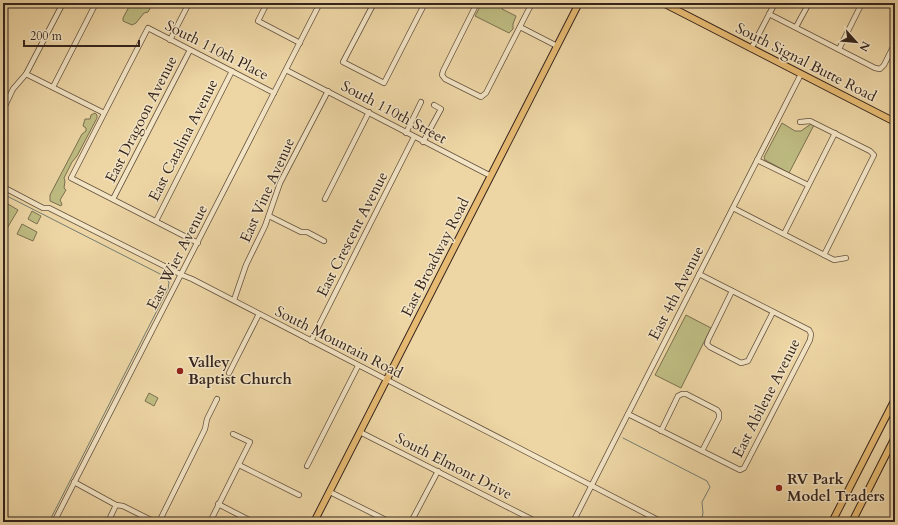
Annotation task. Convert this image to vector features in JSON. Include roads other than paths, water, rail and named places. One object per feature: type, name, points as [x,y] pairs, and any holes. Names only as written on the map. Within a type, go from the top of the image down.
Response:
[{"type":"main road","name":"East Broadway Road","points":[[314,522],[579,3]]},
{"type":"main road","name":"South Signal Butte Road","points":[[663,3],[895,122]]},
{"type":"main road","points":[[832,522],[895,399]]},
{"type":"main road","points":[[852,522],[895,437]]},
{"type":"street","points":[[3,110],[13,89],[26,74],[63,3]]},
{"type":"street","points":[[53,87],[96,3]]},
{"type":"street","points":[[170,40],[189,3]]},
{"type":"street","points":[[267,3],[258,21],[300,43]]},
{"type":"street","name":"East Wier Avenue","points":[[54,522],[182,275],[320,3]]},
{"type":"street","points":[[374,3],[344,62],[384,83],[424,3]]},
{"type":"street","points":[[477,3],[442,75],[445,79],[478,96],[483,96],[486,93],[532,3]]},
{"type":"street","points":[[751,48],[775,3]]},
{"type":"street","points":[[796,27],[809,3]]},
{"type":"street","points":[[839,49],[862,3]]},
{"type":"street","points":[[769,14],[880,69],[895,43]]},
{"type":"street","points":[[520,27],[557,46]]},
{"type":"street","name":"South 110th Place","points":[[104,113],[148,28],[274,93]]},
{"type":"street","name":"East Dragoon Avenue","points":[[113,199],[190,50]]},
{"type":"street","name":"South 110th Street","points":[[286,70],[491,176]]},
{"type":"street","name":"East Catalina Avenue","points":[[156,221],[232,71]]},
{"type":"street","points":[[26,74],[104,113],[71,178],[198,242]]},
{"type":"street","name":"East 4th Avenue","points":[[573,522],[801,74]]},
{"type":"street","name":"East Vine Avenue","points":[[234,300],[246,265],[269,216],[280,183],[328,91]]},
{"type":"street","points":[[406,133],[421,102]]},
{"type":"street","points":[[423,142],[441,109],[434,105]]},
{"type":"street","points":[[325,198],[369,112]]},
{"type":"street","points":[[800,122],[810,121],[874,155],[824,254]]},
{"type":"street","points":[[784,234],[835,133]]},
{"type":"street","name":"East Crescent Avenue","points":[[310,341],[414,137]]},
{"type":"street","points":[[757,160],[808,185]]},
{"type":"street","name":"South Mountain Road","points":[[3,187],[43,208],[49,208],[234,300],[386,381],[662,522]]},
{"type":"street","points":[[733,208],[834,260],[846,258]]},
{"type":"street","points":[[269,216],[301,232],[307,232],[324,241]]},
{"type":"street","points":[[699,274],[773,312],[748,361],[744,363],[740,363],[707,344],[732,291]]},
{"type":"street","name":"East Abilene Avenue","points":[[702,451],[737,470],[744,468],[810,340],[811,334],[809,330],[773,312]]},
{"type":"street","points":[[229,373],[259,314]]},
{"type":"street","points":[[307,466],[358,366]]},
{"type":"street","points":[[628,414],[661,431],[702,451],[719,418],[719,413],[717,410],[686,394],[682,394],[678,396],[661,431]]},
{"type":"street","points":[[159,522],[206,429],[207,419],[217,400]]},
{"type":"street","name":"South Elmont Drive","points":[[360,432],[537,522]]},
{"type":"street","points":[[210,522],[250,442],[233,434]]},
{"type":"street","points":[[239,464],[299,495]]},
{"type":"street","points":[[411,522],[438,471]]},
{"type":"street","points":[[74,482],[116,505],[123,506],[155,522]]},
{"type":"street","points":[[330,492],[390,522]]},
{"type":"street","points":[[218,504],[253,522]]},
{"type":"street","points":[[108,522],[116,505]]},
{"type":"waterway","points":[[3,194],[164,276],[169,282],[168,289],[49,522]]},
{"type":"waterway","points":[[623,438],[707,481],[710,487],[702,502],[703,513],[701,522]]},
{"type":"place","name":"Valley Baptist Church","points":[[180,371]]},
{"type":"place","name":"RV Park Model Traders","points":[[779,488]]}]
